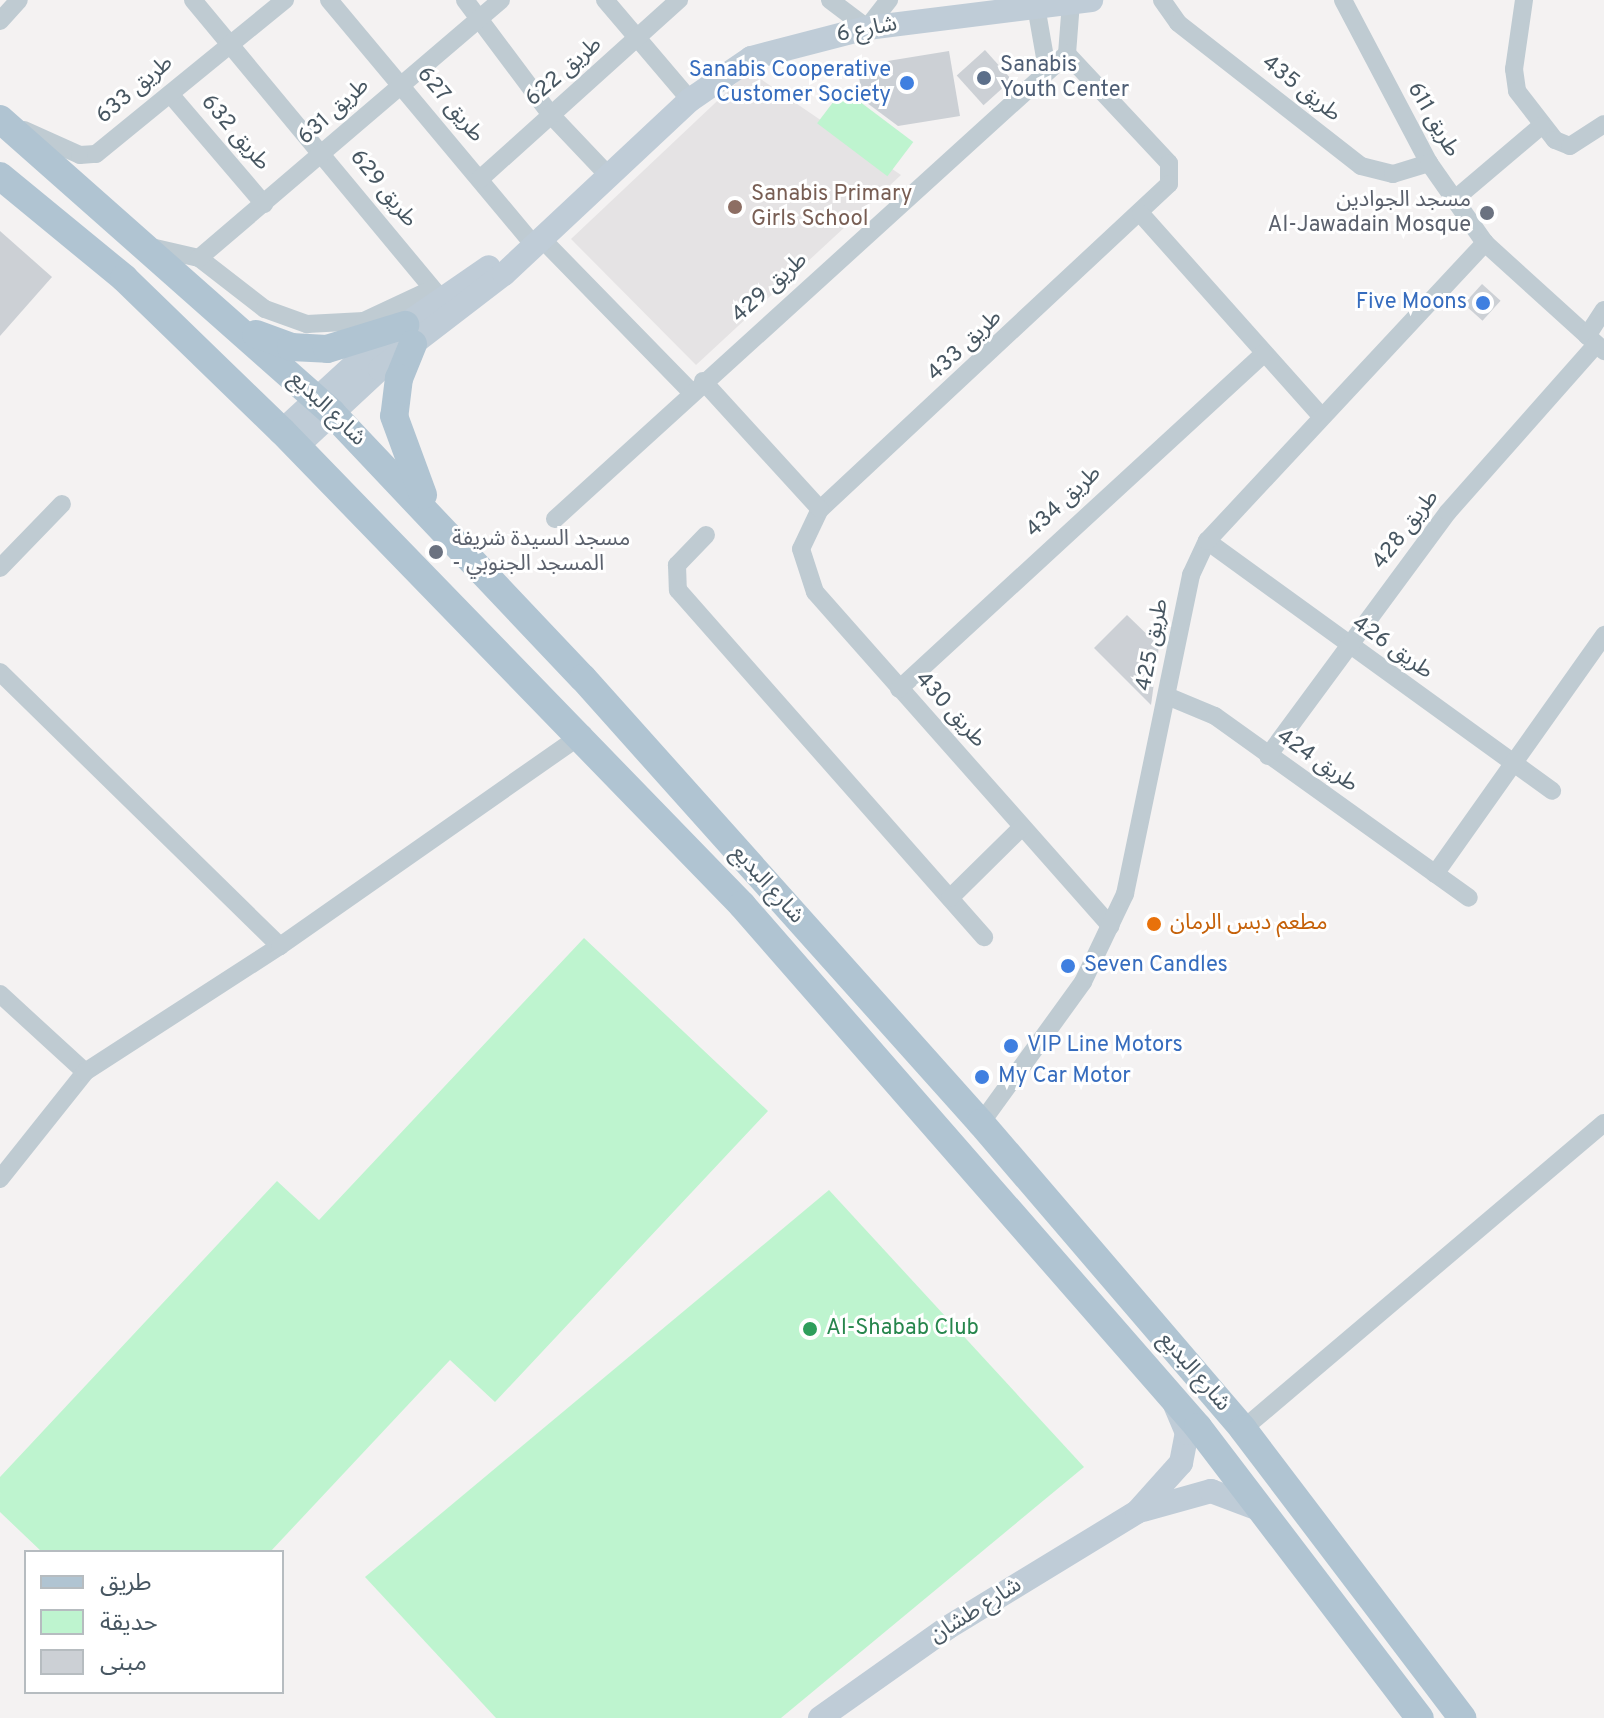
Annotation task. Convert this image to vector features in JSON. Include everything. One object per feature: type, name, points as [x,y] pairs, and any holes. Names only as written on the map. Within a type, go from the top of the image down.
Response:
[{"type":"main road","name":"شارع البديع","points":[[0,119],[151,247],[324,405],[432,514],[981,1123],[1243,1429],[1462,1718]]},
{"type":"main road","name":"شارع البديع","points":[[0,176],[114,268],[290,438],[583,734],[742,905],[1161,1383],[1269,1516],[1420,1718]]},
{"type":"main road","points":[[236,325],[281,345],[313,349],[342,347],[409,334],[394,416],[432,514]]},
{"type":"street","points":[[0,21],[19,0]]},
{"type":"street","name":"طريق 629","points":[[193,0],[324,154],[437,295]]},
{"type":"street","name":"طريق 633","points":[[0,119],[80,155],[96,154],[285,0]]},
{"type":"street","name":"طريق 627","points":[[329,0],[532,244],[697,387]]},
{"type":"street","points":[[465,0],[551,115],[608,175]]},
{"type":"street","name":"طريق 631","points":[[199,258],[501,0]]},
{"type":"street","points":[[605,0],[690,100]]},
{"type":"street","name":"طريق 622","points":[[480,179],[679,0]]},
{"type":"street","points":[[830,0],[867,28],[889,0]]},
{"type":"street","name":"طريق 435","points":[[1162,0],[1178,23],[1361,166],[1393,174],[1429,163]]},
{"type":"street","name":"طريق 611","points":[[1343,0],[1429,163],[1485,243],[1596,344]]},
{"type":"street","points":[[1524,0],[1514,80],[1541,126],[1570,146],[1604,124]]},
{"type":"street","points":[[1067,54],[1081,1]]},
{"type":"street","name":"شارع 6","points":[[290,438],[324,405],[409,334],[504,274],[532,244],[690,100],[751,58],[867,28],[1081,1]]},
{"type":"street","points":[[1036,6],[1047,69]]},
{"type":"street","name":"طريق 429","points":[[555,519],[1067,54]]},
{"type":"street","name":"طريق 433","points":[[820,509],[1141,214],[1169,184],[1169,163],[1067,54]]},
{"type":"street","name":"طريق 632","points":[[170,94],[264,204]]},
{"type":"street","points":[[1455,199],[1541,126]]},
{"type":"street","points":[[1141,214],[1320,415]]},
{"type":"street","name":"طريق 425","points":[[981,1123],[1083,982],[1125,894],[1191,575],[1207,541],[1320,415],[1485,243]]},
{"type":"street","name":"شارع 6","points":[[409,334],[437,295],[532,244]]},
{"type":"street","points":[[151,247],[199,258],[265,309],[307,324],[364,321],[437,295]]},
{"type":"street","name":"طريق 428","points":[[1268,756],[1448,512],[1596,344],[1604,310]]},
{"type":"street","name":"طريق 434","points":[[899,689],[1264,353]]},
{"type":"street","points":[[697,387],[820,509]]},
{"type":"street","points":[[0,568],[62,504]]},
{"type":"street","name":"طريق 430","points":[[820,509],[801,549],[808,583],[1111,926]]},
{"type":"street","points":[[706,535],[677,565],[678,590],[984,937]]},
{"type":"street","name":"طريق 426","points":[[1207,541],[1347,646],[1552,791]]},
{"type":"street","points":[[1435,874],[1516,765],[1604,635]]},
{"type":"street","points":[[0,672],[280,946]]},
{"type":"street","name":"طريق 424","points":[[1167,696],[1204,709],[1469,898]]},
{"type":"street","points":[[0,1179],[85,1072],[280,946],[583,734]]},
{"type":"street","points":[[950,898],[1022,827]]},
{"type":"street","points":[[0,994],[85,1072]]},
{"type":"street","points":[[1243,1429],[1604,1123]]},
{"type":"street","points":[[1137,1512],[1181,1463],[1185,1449],[1182,1416],[1161,1383]]},
{"type":"street","points":[[1137,1512],[1224,1491],[1269,1516]]},
{"type":"street","name":"شارع طشان","points":[[820,1718],[947,1628],[1137,1512]]},
{"type":"shaded area","name":"Sanabis Primary Girls School","points":[[749,71],[901,175],[696,365],[571,239]]},
{"type":"green space","points":[[843,89],[913,142],[887,176],[817,123]]},
{"type":"green space","points":[[584,938],[768,1111],[495,1402],[450,1360],[272,1550],[40,1550],[0,1512],[0,1477],[277,1181],[319,1220]]},
{"type":"green space","name":"Al-Shabab Club","points":[[829,1190],[1084,1467],[781,1718],[496,1718],[365,1577]]},
{"type":"building","name":"Sanabis Youth Center","points":[[985,50],[1012,80],[984,105],[957,75]]},
{"type":"building","name":"Sanabis Cooperative Customer Society","points":[[949,51],[960,116],[898,126],[863,100],[857,66]]},
{"type":"building","points":[[0,231],[52,277],[0,336]]},
{"type":"building","name":"Five Moons","points":[[1482,284],[1501,301],[1483,321],[1464,304]]},
{"type":"building","points":[[1127,615],[1159,646],[1151,705],[1094,648]]},
{"type":"place","name":"Sanabis Youth Center","points":[[984,78]]},
{"type":"place","name":"Sanabis Cooperative Customer Society","points":[[907,83]]},
{"type":"place","name":"Sanabis Primary Girls School","points":[[735,207]]},
{"type":"place","name":"مسجد الجوادين Al-Jawadain Mosque","points":[[1487,213]]},
{"type":"place","name":"Five Moons","points":[[1483,303]]},
{"type":"place","name":"مسجد السيدة شريفة - المسجد الجنوبي","points":[[436,552]]},
{"type":"place","name":"مطعم دبس الرمان","points":[[1154,924]]},
{"type":"place","name":"Seven Candles","points":[[1068,966]]},
{"type":"place","name":"VIP Line Motors","points":[[1011,1046]]},
{"type":"place","name":"My Car Motor","points":[[982,1077]]},
{"type":"place","name":"Al-Shabab Club","points":[[810,1329]]}]
